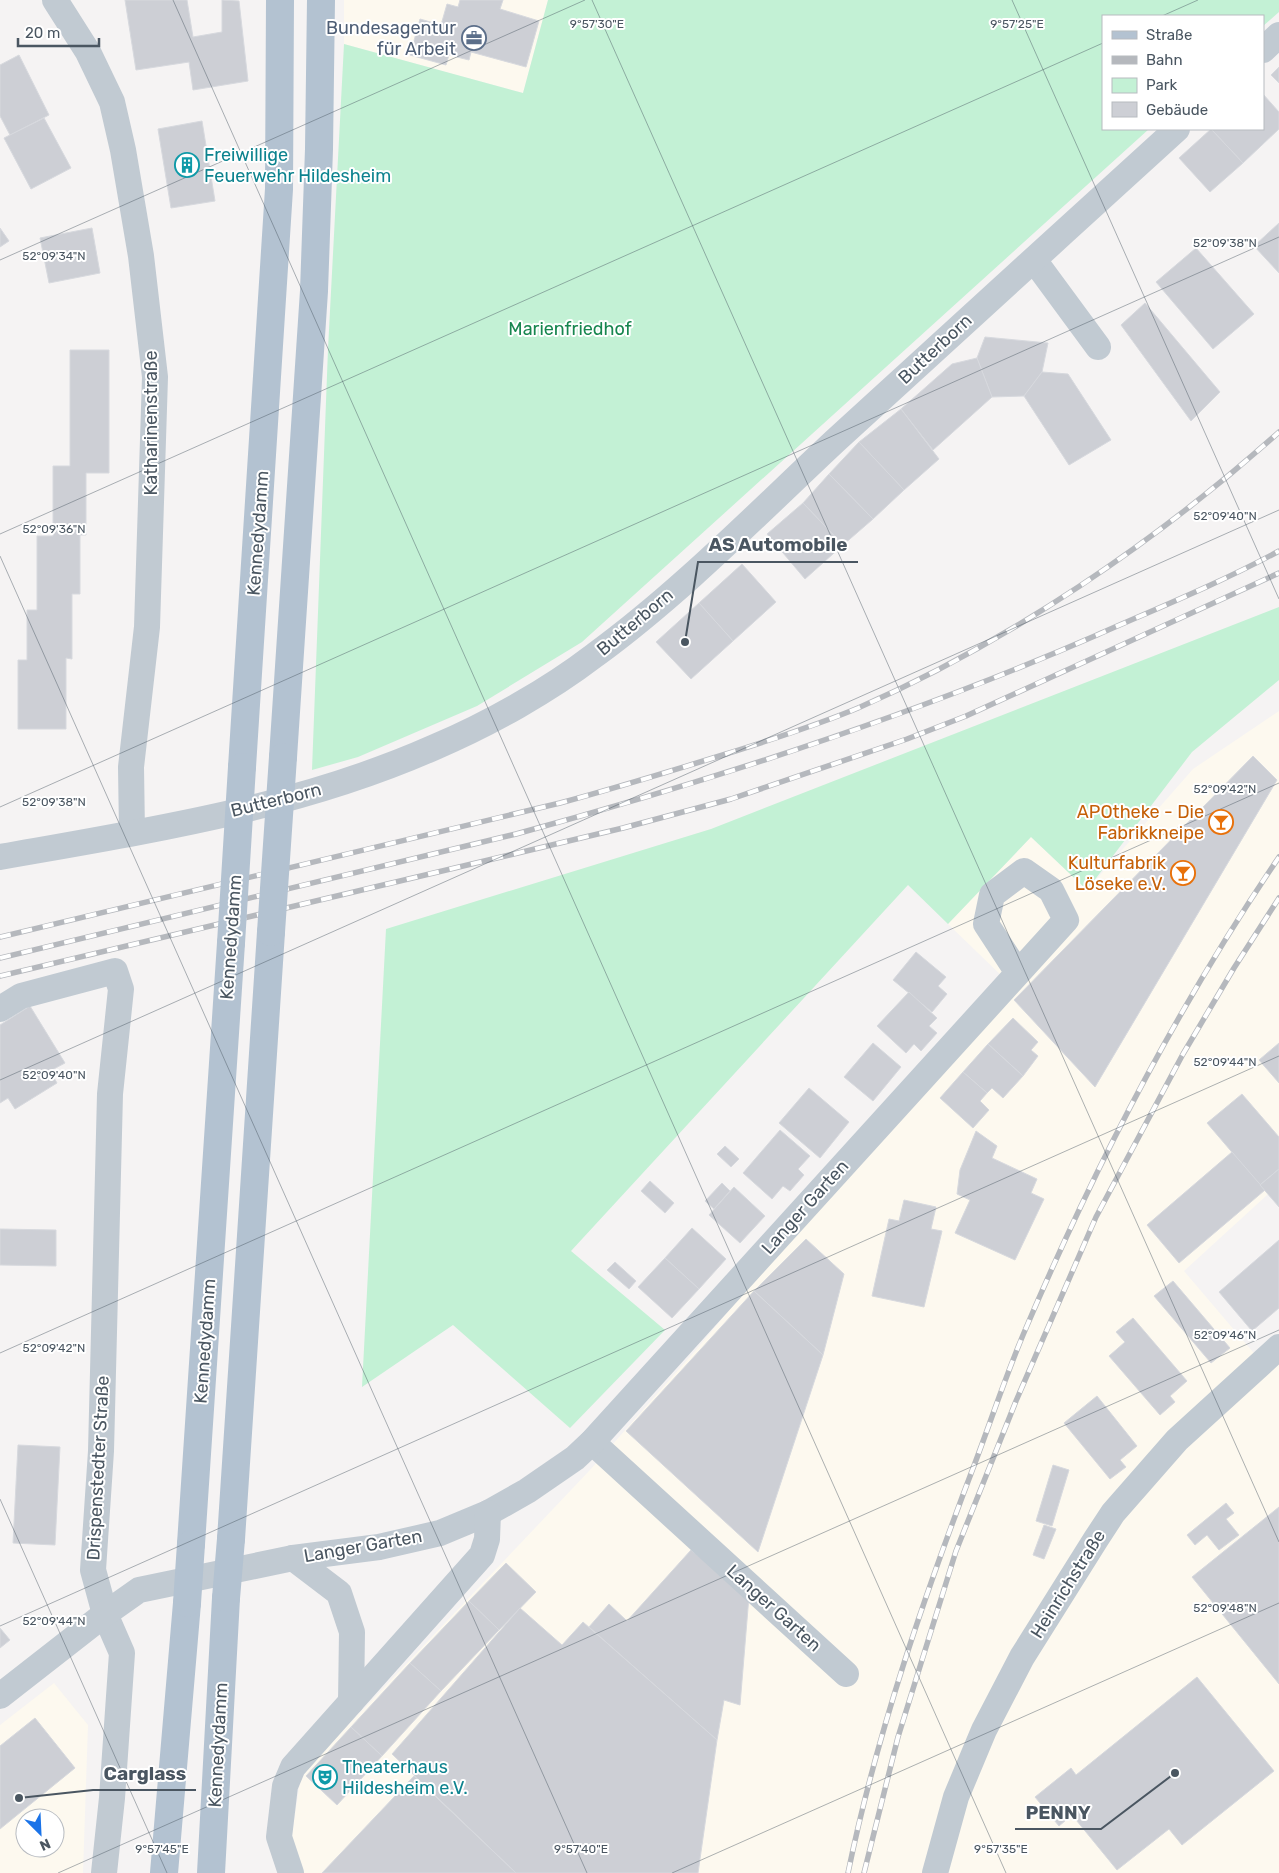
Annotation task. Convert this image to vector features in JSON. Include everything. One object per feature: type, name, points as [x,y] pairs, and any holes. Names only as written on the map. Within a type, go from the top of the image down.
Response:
[{"type":"main road","name":"Kennedydamm","points":[[164,1873],[187,1604],[279,189],[280,0]]},
{"type":"main road","name":"Kennedydamm","points":[[211,1873],[226,1598],[314,291],[322,0]]},
{"type":"street","name":"Katharinenstraße","points":[[55,0],[88,52],[112,102],[123,150],[141,256],[155,377],[146,627],[131,767],[132,833]]},
{"type":"street","points":[[1264,49],[1279,35]]},
{"type":"street","name":"Butterborn","points":[[0,857],[132,833],[262,804],[357,779],[438,746],[563,678],[603,650],[687,578],[1176,130]]},
{"type":"street","points":[[1034,260],[1098,347]]},
{"type":"street","name":"Drispenstedter Straße","points":[[0,1009],[21,996],[115,971],[121,988],[110,1094],[101,1450],[94,1570],[105,1614],[122,1653],[112,1798],[104,1873]]},
{"type":"street","name":"Langer Garten","points":[[0,1696],[105,1614],[139,1590],[293,1558],[388,1545],[440,1533],[488,1513],[558,1470],[592,1442],[1018,973]]},
{"type":"street","name":"Heinrichstraße","points":[[935,1873],[956,1797],[984,1730],[1022,1657],[1096,1539],[1114,1513],[1177,1440],[1279,1346]]},
{"type":"street","name":"Langer Garten","points":[[592,1442],[846,1674]]},
{"type":"street","points":[[291,1873],[279,1837],[285,1786],[293,1767],[482,1555],[487,1539],[488,1513]]},
{"type":"street","name":"Langer Garten","points":[[293,1558],[339,1593],[352,1632],[351,1702]]},
{"type":"shaded area","points":[[344,0],[548,0],[523,93],[344,44]]},
{"type":"shaded area","points":[[1279,711],[1279,1184],[1184,1271],[1258,1358],[1279,1339],[1279,1873],[286,1873],[301,1775],[590,1470],[695,1351],[1006,980],[948,924],[1031,837],[1087,890],[1193,769]]},
{"type":"shaded area","points":[[54,1683],[88,1725],[83,1873],[0,1873],[0,1725]]},
{"type":"green space","name":"Marienfriedhof","points":[[548,0],[1279,0],[1279,12],[1264,25],[1264,15],[1102,15],[1102,130],[1148,130],[582,642],[477,706],[358,757],[312,770],[328,349],[344,44],[523,93]]},
{"type":"green space","points":[[1279,607],[1279,680],[1192,752],[1087,890],[1031,837],[948,924],[908,885],[571,1251],[665,1330],[570,1428],[453,1325],[362,1387],[386,929],[711,829]]},
{"type":"building","points":[[125,0],[187,0],[193,37],[222,32],[222,0],[239,1],[248,81],[193,90],[189,62],[136,70]]},
{"type":"building","name":"Bundesagentur für Arbeit","points":[[460,0],[503,0],[500,9],[539,21],[526,67],[471,52],[469,60],[449,55],[446,65],[410,55],[420,19],[441,25],[447,4],[458,7]]},
{"type":"building","points":[[19,55],[49,115],[10,135],[0,116],[0,65]]},
{"type":"building","points":[[1279,67],[1279,83],[1271,75]]},
{"type":"building","points":[[1264,95],[1279,112],[1279,129],[1243,163],[1212,130],[1264,130]]},
{"type":"building","points":[[44,118],[71,168],[31,189],[4,138]]},
{"type":"building","name":"Freiwillige Feuerwehr Hildesheim","points":[[202,121],[215,201],[171,208],[158,129]]},
{"type":"building","points":[[1212,130],[1243,163],[1210,192],[1179,158]]},
{"type":"building","points":[[1279,223],[1279,273],[1254,246]]},
{"type":"building","points":[[0,228],[9,241],[0,247]]},
{"type":"building","points":[[92,228],[100,273],[49,283],[40,238]]},
{"type":"building","points":[[1196,248],[1254,314],[1213,349],[1156,282]]},
{"type":"building","points":[[1145,303],[1220,392],[1191,421],[1121,325]]},
{"type":"building","points":[[985,337],[1048,343],[1042,372],[1024,396],[992,397],[977,358]]},
{"type":"building","points":[[70,350],[109,350],[109,473],[86,473],[86,535],[80,535],[80,594],[72,594],[72,659],[66,658],[66,729],[18,729],[18,660],[27,660],[27,610],[37,610],[37,536],[53,536],[53,466],[70,466]]},
{"type":"building","points":[[977,358],[992,397],[933,450],[901,409],[952,364]]},
{"type":"building","points":[[1042,372],[1068,374],[1111,440],[1069,465],[1024,396]]},
{"type":"building","points":[[901,409],[939,459],[904,490],[859,442]]},
{"type":"building","points":[[859,442],[904,490],[873,519],[829,474]]},
{"type":"building","points":[[829,474],[873,519],[843,545],[803,503]]},
{"type":"building","points":[[803,503],[843,545],[805,579],[767,534]]},
{"type":"building","points":[[742,564],[776,602],[733,641],[699,603]]},
{"type":"building","points":[[699,603],[733,641],[691,679],[656,642]]},
{"type":"building","points":[[1253,756],[1277,780],[1095,1087],[1014,1000]]},
{"type":"building","points":[[916,952],[946,977],[938,986],[947,994],[932,1012],[893,980]]},
{"type":"building","points":[[909,992],[937,1018],[929,1026],[937,1033],[921,1051],[914,1044],[906,1053],[877,1026]]},
{"type":"building","points":[[30,1006],[65,1063],[50,1071],[57,1083],[15,1109],[8,1098],[0,1103],[0,1025]]},
{"type":"building","points":[[1013,1018],[1038,1042],[1031,1050],[1038,1056],[1023,1076],[988,1044]]},
{"type":"building","points":[[873,1043],[901,1067],[873,1101],[844,1077]]},
{"type":"building","points":[[1279,1043],[1279,1083],[1259,1060]]},
{"type":"building","points":[[988,1044],[1023,1076],[1003,1098],[992,1088],[987,1093],[963,1072]]},
{"type":"building","points":[[963,1072],[987,1093],[980,1101],[989,1110],[973,1128],[940,1098]]},
{"type":"building","points":[[809,1088],[849,1122],[820,1158],[779,1123]]},
{"type":"building","points":[[1242,1094],[1279,1137],[1279,1169],[1260,1185],[1207,1123]]},
{"type":"building","points":[[780,1130],[810,1156],[798,1169],[804,1175],[790,1191],[783,1186],[772,1199],[743,1173]]},
{"type":"building","points":[[976,1131],[997,1146],[992,1158],[1037,1179],[1031,1193],[1044,1199],[1015,1260],[955,1233],[970,1200],[957,1194],[960,1170]]},
{"type":"building","points":[[725,1146],[739,1159],[731,1167],[717,1154]]},
{"type":"building","points":[[1232,1152],[1265,1190],[1179,1263],[1147,1225]]},
{"type":"building","points":[[1279,1169],[1279,1207],[1260,1185]]},
{"type":"building","points":[[650,1181],[674,1203],[665,1213],[641,1191]]},
{"type":"building","points":[[722,1183],[730,1191],[714,1209],[705,1201]]},
{"type":"building","points":[[734,1187],[765,1216],[740,1243],[709,1215]]},
{"type":"building","points":[[904,1200],[936,1207],[931,1229],[942,1231],[924,1307],[872,1296],[889,1219],[899,1221]]},
{"type":"building","points":[[692,1228],[726,1259],[699,1289],[665,1258]]},
{"type":"building","points":[[0,1229],[56,1230],[56,1266],[0,1265]]},
{"type":"building","points":[[806,1239],[844,1274],[823,1355],[754,1291]]},
{"type":"building","points":[[1279,1240],[1279,1308],[1252,1331],[1219,1292]]},
{"type":"building","points":[[665,1258],[699,1289],[672,1318],[638,1287]]},
{"type":"building","points":[[615,1262],[636,1281],[629,1289],[607,1270]]},
{"type":"building","points":[[1173,1281],[1230,1348],[1211,1363],[1154,1296]]},
{"type":"building","points":[[754,1291],[823,1355],[758,1552],[626,1431]]},
{"type":"building","points":[[1133,1318],[1187,1381],[1170,1396],[1175,1402],[1160,1415],[1109,1356],[1125,1342],[1116,1332]]},
{"type":"building","points":[[1097,1396],[1137,1446],[1120,1460],[1126,1467],[1110,1479],[1064,1423]]},
{"type":"building","points":[[18,1445],[60,1447],[55,1545],[13,1543]]},
{"type":"building","points":[[1053,1465],[1069,1470],[1052,1526],[1036,1521]]},
{"type":"building","points":[[1226,1503],[1234,1513],[1226,1519],[1239,1535],[1219,1550],[1207,1535],[1195,1545],[1187,1535]]},
{"type":"building","points":[[1279,1507],[1279,1684],[1192,1577]]},
{"type":"building","points":[[1044,1525],[1056,1529],[1044,1559],[1033,1555]]},
{"type":"building","points":[[691,1550],[749,1596],[740,1705],[724,1700],[717,1740],[589,1627],[609,1604],[627,1621]]},
{"type":"building","points":[[506,1563],[536,1592],[499,1630],[469,1601]]},
{"type":"building","points":[[469,1601],[499,1630],[441,1691],[410,1663]]},
{"type":"building","points":[[520,1608],[562,1645],[583,1622],[717,1740],[698,1873],[516,1873],[392,1754]]},
{"type":"building","points":[[0,1628],[10,1640],[0,1648]]},
{"type":"building","points":[[410,1663],[441,1691],[382,1756],[351,1727]]},
{"type":"building","points":[[1197,1677],[1274,1771],[1182,1845],[1169,1829],[1117,1870],[1072,1815],[1059,1826],[1035,1797],[1071,1768],[1076,1775]]},
{"type":"building","points":[[35,1718],[75,1768],[26,1808],[15,1808],[15,1817],[0,1829],[0,1746]]},
{"type":"building","points":[[351,1727],[382,1756],[337,1805],[306,1776]]},
{"type":"building","points":[[414,1776],[516,1873],[322,1873]]},
{"type":"railway","points":[[0,937],[560,803],[726,754],[842,715],[914,682],[1025,621],[1132,550],[1232,473],[1279,432]]},
{"type":"railway","points":[[0,958],[516,834],[737,769],[883,720],[1026,665],[1189,595],[1279,551]]},
{"type":"railway","points":[[0,976],[623,828],[731,799],[907,739],[966,716],[1279,573]]},
{"type":"railway","points":[[848,1873],[873,1768],[903,1665],[938,1564],[1026,1328],[1081,1206],[1141,1086],[1207,970],[1279,857]]},
{"type":"railway","points":[[864,1873],[898,1737],[956,1551],[1016,1401],[1096,1217],[1183,1054],[1234,968],[1279,898]]},
{"type":"place","name":"Bundesagentur für Arbeit","points":[[474,38]]},
{"type":"place","name":"Freiwillige Feuerwehr Hildesheim","points":[[187,165]]},
{"type":"place","name":"AS Automobile","points":[[685,642]]},
{"type":"place","name":"APOtheke - Die Fabrikkneipe","points":[[1221,822]]},
{"type":"place","name":"Kulturfabrik Löseke e.V.","points":[[1183,873]]},
{"type":"place","name":"PENNY","points":[[1175,1773]]},
{"type":"place","name":"Theaterhaus Hildesheim e.V.","points":[[325,1777]]},
{"type":"place","name":"Carglass","points":[[19,1798]]}]
